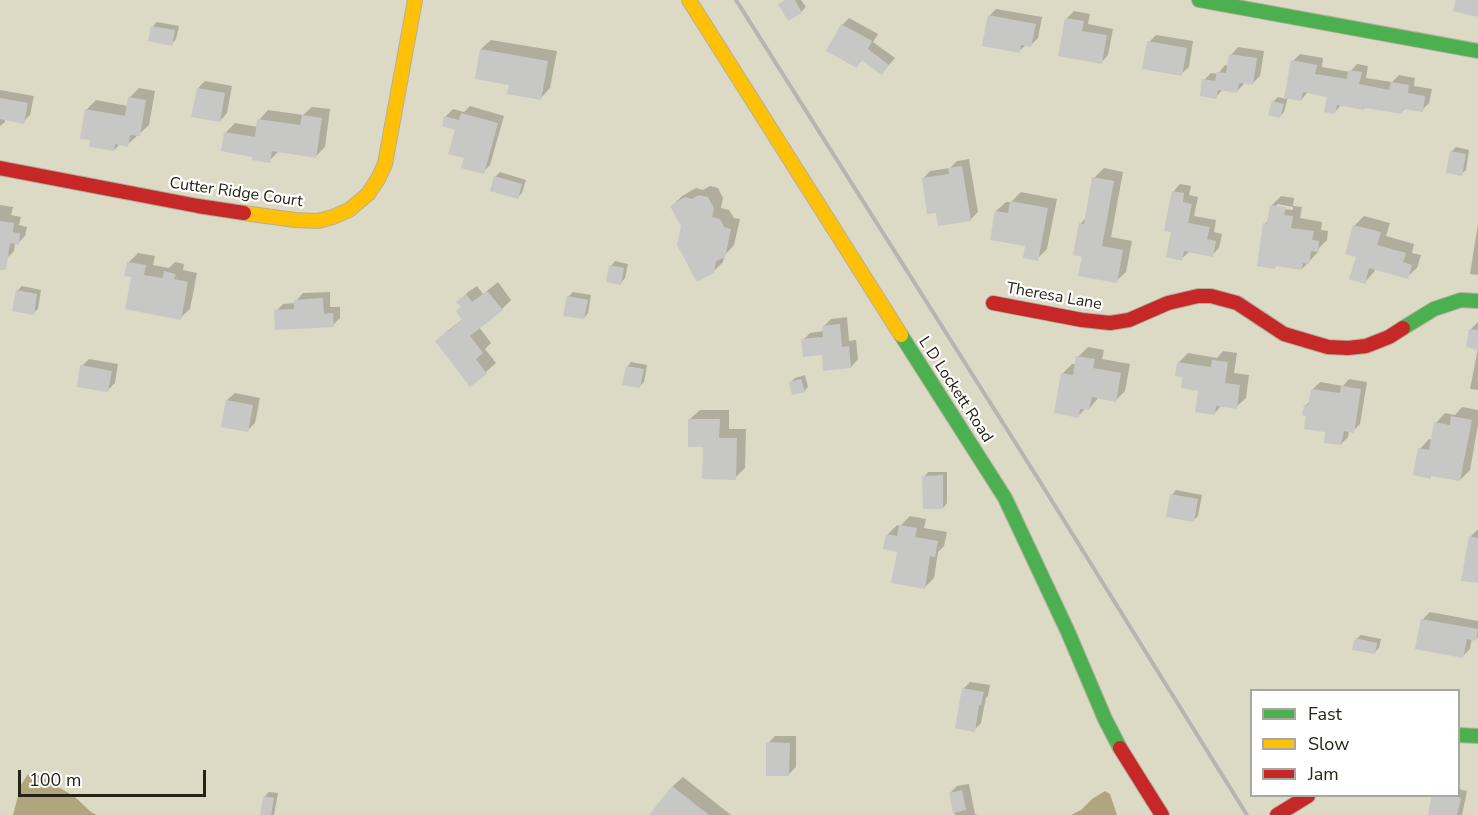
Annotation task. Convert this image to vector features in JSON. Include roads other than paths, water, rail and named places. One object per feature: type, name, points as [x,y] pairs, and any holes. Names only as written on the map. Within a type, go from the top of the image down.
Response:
[{"type":"street","name":"Cutter Ridge Court","points":[[0,168],[198,206],[295,220],[318,221],[333,218],[350,210],[368,194],[385,164],[415,0]]},
{"type":"street","name":"L D Lockett Road","points":[[689,0],[1005,498],[1110,728],[1123,754],[1162,815]]},
{"type":"street","points":[[1199,0],[1478,51]]},
{"type":"street","name":"Theresa Lane","points":[[993,303],[1110,323],[1129,320],[1185,298],[1211,296],[1237,303],[1284,334],[1328,347],[1348,348],[1366,346],[1389,337],[1434,309],[1461,300],[1478,301]]},
{"type":"street","points":[[1460,735],[1478,736]]},
{"type":"street","points":[[1277,815],[1305,797]]},
{"type":"railway","points":[[736,0],[1247,815]]}]
